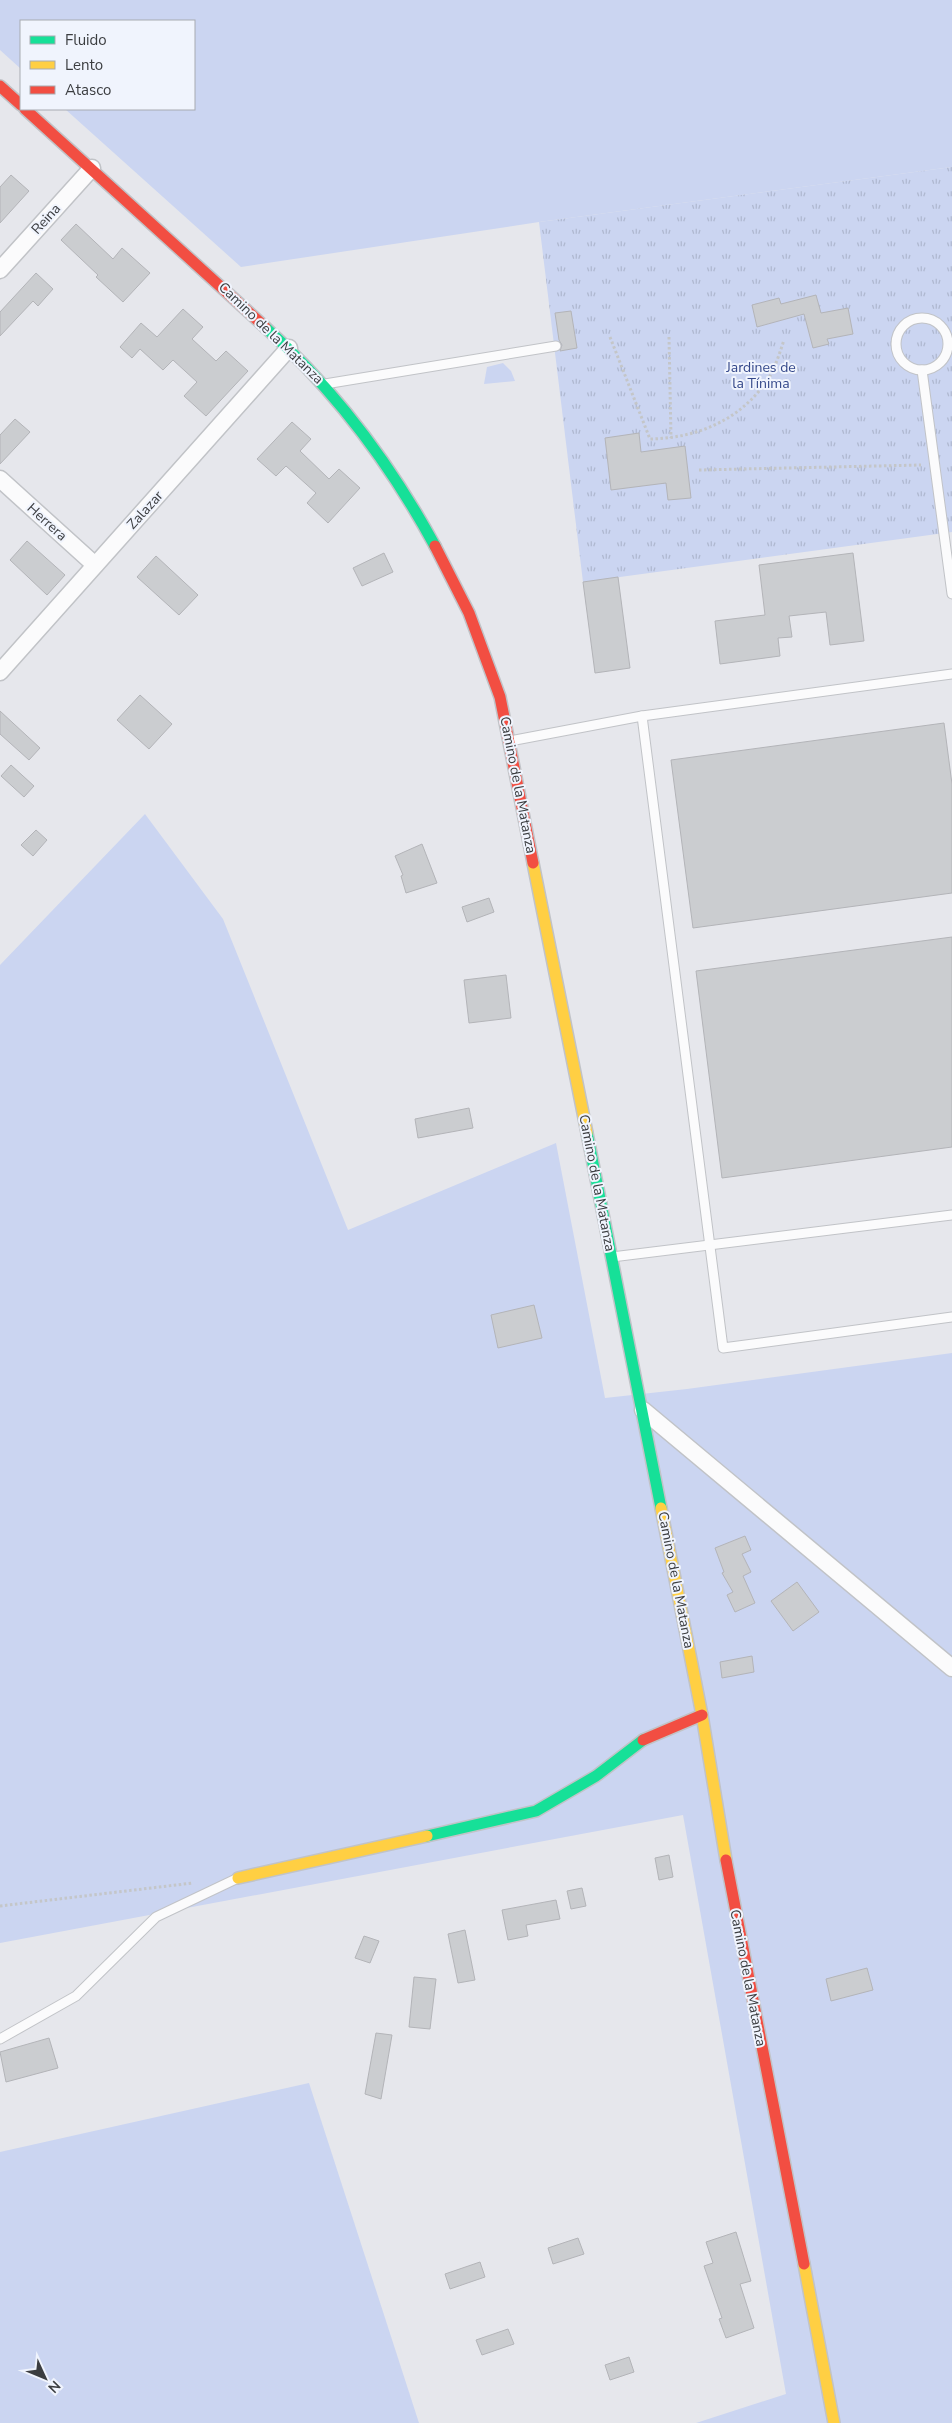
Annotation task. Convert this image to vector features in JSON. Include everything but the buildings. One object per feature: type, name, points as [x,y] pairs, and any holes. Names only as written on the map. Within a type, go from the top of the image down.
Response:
[{"type":"street","points":[[0,86],[20,104]]},
{"type":"street","name":"Camino de la Matanza","points":[[26,110],[289,348],[325,384],[412,502],[465,603],[500,697],[643,1410],[702,1715],[734,1908],[790,2198],[816,2319],[834,2423]]},
{"type":"street","name":"Reina","points":[[0,270],[92,168]]},
{"type":"street","name":"Zalazar","points":[[0,672],[289,348]]},
{"type":"street","name":"Herrera","points":[[0,479],[95,566]]},
{"type":"street","points":[[643,1410],[952,1668]]},
{"type":"street","points":[[238,1878],[536,1811],[596,1776],[647,1737],[702,1715]]},
{"type":"lane","points":[[921,318],[937,322],[943,328],[948,344],[947,352],[938,365],[922,370],[905,365],[896,349],[898,332],[904,324],[921,318]]},
{"type":"lane","points":[[325,384],[556,346]]},
{"type":"lane","points":[[922,370],[950,567],[952,594]]},
{"type":"lane","points":[[509,741],[642,716],[952,674]]},
{"type":"lane","points":[[642,716],[723,1348],[952,1317]]},
{"type":"lane","points":[[611,1257],[952,1215]]},
{"type":"lane","points":[[0,2039],[76,1996],[156,1917],[238,1878]]},
{"type":"path","points":[[610,338],[650,439],[671,438],[703,431],[725,421],[756,395],[771,374],[784,340]]},
{"type":"path","points":[[669,338],[671,438]]},
{"type":"path","points":[[699,470],[935,464]]},
{"type":"path","points":[[0,1906],[200,1882]]},
{"type":"green space","points":[[0,0],[952,0],[952,167],[539,222],[241,267],[66,110],[195,110],[195,20],[20,20],[20,68],[0,50]]},
{"type":"green space","name":"Jardines de la Tínima","points":[[952,167],[952,532],[583,582],[539,222]]},
{"type":"green space","points":[[503,363],[511,371],[515,381],[484,384],[487,367]]},
{"type":"green space","points":[[145,814],[223,919],[348,1230],[556,1143],[605,1398],[687,1389],[952,1353],[952,2423],[696,2423],[786,2394],[683,1815],[0,1943],[0,965]]},
{"type":"green space","points":[[309,2083],[419,2423],[0,2423],[0,2152]]},
{"type":"traffic: fast","points":[[265,327],[338,402],[359,429],[400,486],[435,546]]},
{"type":"traffic: fast","points":[[587,1133],[661,1508]]},
{"type":"traffic: fast","points":[[427,1836],[536,1811],[596,1776],[643,1740]]},
{"type":"traffic: slow","points":[[533,863],[587,1133]]},
{"type":"traffic: slow","points":[[661,1508],[702,1715],[726,1860]]},
{"type":"traffic: slow","points":[[238,1878],[427,1836]]},
{"type":"traffic: slow","points":[[804,2264],[834,2423]]},
{"type":"traffic: jam","points":[[0,86],[20,104]]},
{"type":"traffic: jam","points":[[26,110],[265,327]]},
{"type":"traffic: jam","points":[[435,546],[469,613],[500,697],[533,863]]},
{"type":"traffic: jam","points":[[643,1740],[702,1715]]},
{"type":"traffic: jam","points":[[726,1860],[804,2264]]}]
